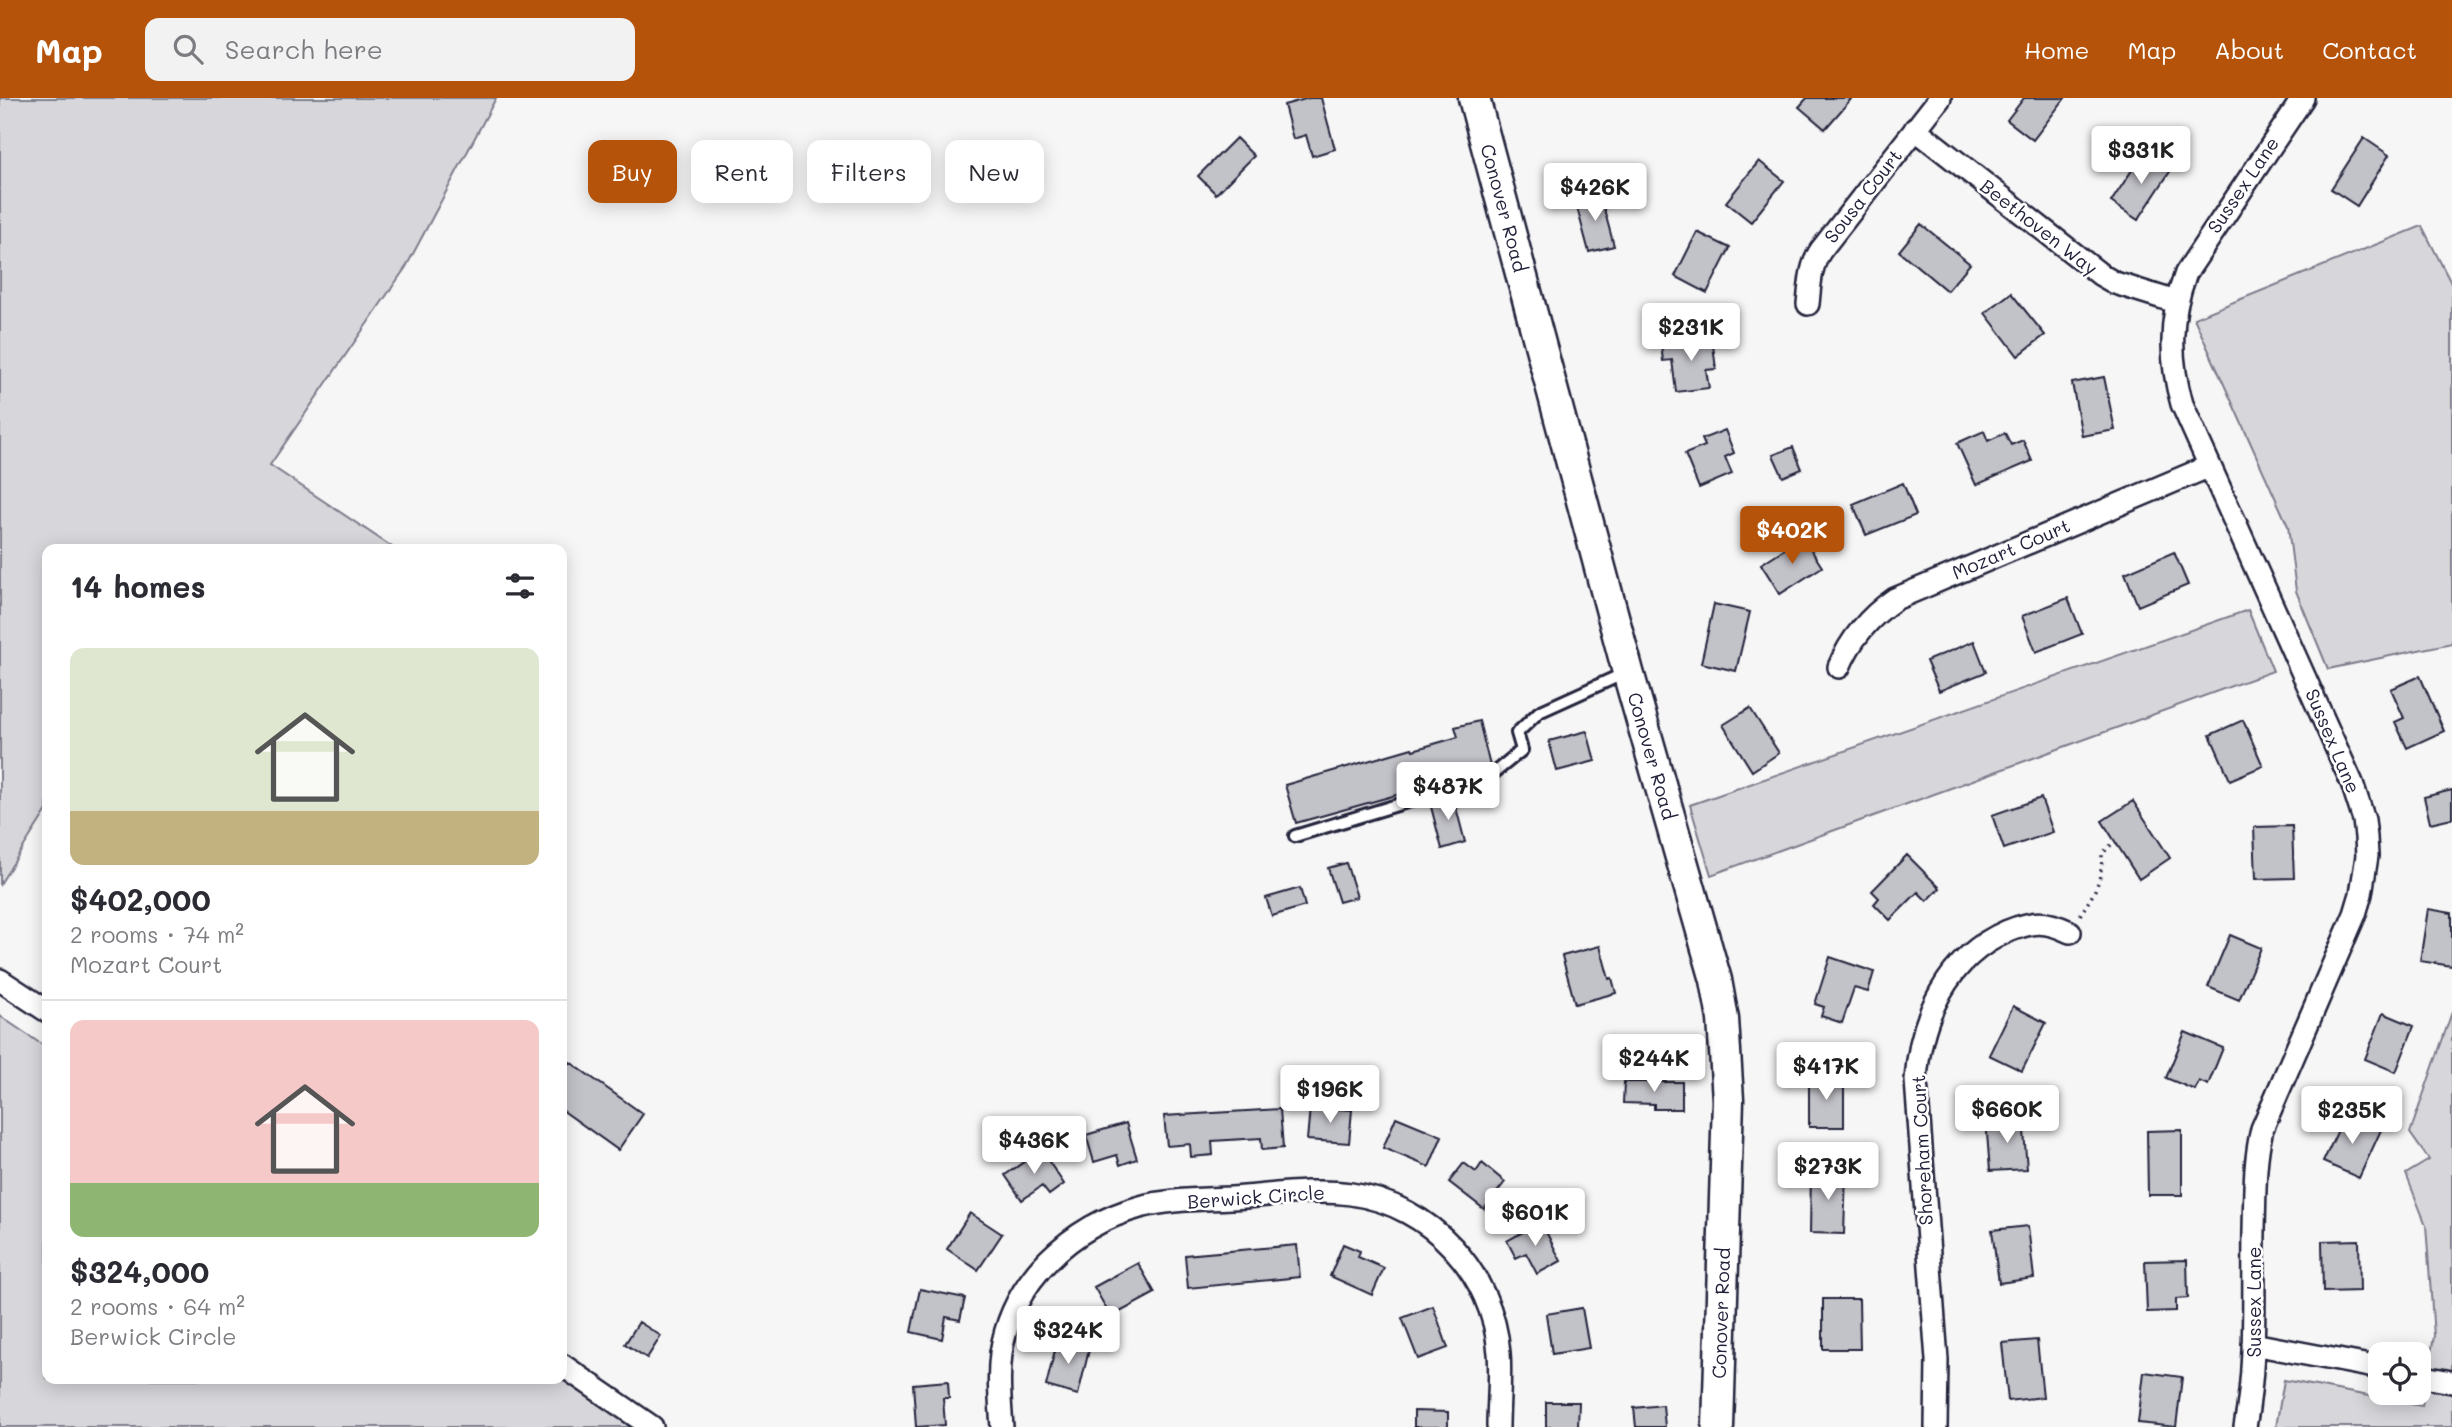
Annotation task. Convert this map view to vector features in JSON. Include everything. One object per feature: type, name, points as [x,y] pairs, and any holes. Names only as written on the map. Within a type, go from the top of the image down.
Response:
[{"type":"street","name":"Conover Road","points":[[1475,98],[1628,672],[1716,980],[1723,1020],[1728,1100],[1718,1427]]},
{"type":"street","name":"Sousa Court","points":[[1808,304],[1815,259],[1940,98]]},
{"type":"street","name":"Sussex Lane","points":[[2245,1427],[2251,1392],[2255,1176],[2260,1136],[2355,914],[2367,856],[2364,820],[2352,783],[2182,404],[2175,380],[2171,341],[2176,302],[2194,258],[2302,98]]},
{"type":"street","name":"Beethoven Way","points":[[1915,129],[2101,275],[2115,283],[2176,302]]},
{"type":"street","name":"Mozart Court","points":[[1839,667],[1857,633],[1895,599],[2210,466]]},
{"type":"street","name":"Shoreham Court","points":[[1936,1427],[1937,1360],[1916,1080],[1922,1034],[1929,1013],[1942,990],[1955,970],[1978,947],[1994,937],[2043,922],[2070,932]]},
{"type":"street","points":[[0,980],[42,1009]]},
{"type":"street","name":"Berwick Circle","points":[[1002,1427],[999,1384],[1001,1352],[1009,1321],[1038,1270],[1059,1249],[1083,1231],[1102,1220],[1142,1207],[1317,1192],[1353,1194],[1385,1203],[1436,1231],[1457,1250],[1472,1271],[1495,1327],[1499,1353],[1498,1427]]},
{"type":"street","points":[[2253,1344],[2368,1366]]},
{"type":"street","points":[[567,1369],[652,1427]]},
{"type":"street","points":[[2431,1378],[2452,1382]]},
{"type":"lane","points":[[1295,836],[1489,777],[1522,750],[1517,733],[1539,712],[1628,672]]},
{"type":"path","points":[[2070,932],[2096,892],[2101,878],[2102,854],[2113,843]]},
{"type":"shaded area","points":[[0,98],[496,98],[406,267],[270,465],[388,544],[42,544],[42,818],[0,884]]},
{"type":"shaded area","points":[[2422,226],[2452,285],[2452,643],[2328,669],[2296,591],[2288,526],[2194,318]]},
{"type":"shaded area","points":[[2248,610],[2273,671],[1711,875],[1690,805]]},
{"type":"shaded area","points":[[2452,1012],[2452,1427],[2276,1427],[2284,1380],[2368,1396],[2368,1405],[2431,1405],[2431,1354],[2434,1336],[2426,1225],[2406,1174],[2429,1160],[2410,1133]]},
{"type":"shaded area","points":[[0,1016],[42,1045],[42,1384],[567,1382],[635,1427],[0,1427]]},
{"type":"building","points":[[1309,98],[1321,98],[1335,149],[1312,156],[1306,135],[1293,139],[1284,105]]},
{"type":"building","points":[[1807,98],[1852,98],[1825,129],[1799,107]]},
{"type":"building","points":[[2024,98],[2065,98],[2033,140],[2007,120]]},
{"type":"building","points":[[1236,138],[1254,156],[1216,194],[1198,176]]},
{"type":"building","points":[[2364,138],[2389,155],[2357,206],[2331,189]]},
{"type":"building","points":[[2144,152],[2171,170],[2138,220],[2111,202]]},
{"type":"building","points":[[1759,161],[1784,181],[1751,222],[1726,202]]},
{"type":"building","points":[[1600,194],[1614,246],[1589,252],[1575,200]]},
{"type":"building","points":[[1921,224],[1970,264],[1947,291],[1899,251]]},
{"type":"building","points":[[1697,232],[1730,248],[1707,293],[1675,276]]},
{"type":"building","points":[[2011,293],[2045,335],[2018,356],[1985,313]]},
{"type":"building","points":[[1712,337],[1716,369],[1706,370],[1709,388],[1676,392],[1672,360],[1663,361],[1661,344]]},
{"type":"building","points":[[2104,377],[2115,430],[2082,436],[2072,383]]},
{"type":"building","points":[[1725,430],[1734,453],[1725,457],[1732,474],[1699,488],[1685,454],[1705,446],[1702,439]]},
{"type":"building","points":[[1984,431],[1988,441],[2005,433],[2011,445],[2023,440],[2032,461],[1976,485],[1957,443]]},
{"type":"building","points":[[1793,447],[1802,469],[1783,477],[1773,455]]},
{"type":"building","points":[[1903,483],[1916,515],[1866,535],[1853,504]]},
{"type":"building","points":[[1803,537],[1822,567],[1780,594],[1761,564]]},
{"type":"building","points":[[2174,552],[2188,585],[2138,606],[2125,573]]},
{"type":"building","points":[[2068,598],[2082,634],[2036,652],[2022,616]]},
{"type":"building","points":[[1714,604],[1750,612],[1736,671],[1701,663]]},
{"type":"building","points":[[1974,641],[1986,672],[1939,691],[1926,661]]},
{"type":"building","points":[[2420,676],[2444,731],[2407,748],[2395,722],[2404,718],[2391,689]]},
{"type":"building","points":[[1750,708],[1779,753],[1752,771],[1723,725]]},
{"type":"building","points":[[2243,720],[2263,766],[2230,780],[2210,735]]},
{"type":"building","points":[[1479,721],[1490,766],[1486,770],[1296,823],[1285,785],[1458,737],[1455,727]]},
{"type":"building","points":[[1587,731],[1595,761],[1557,771],[1549,741]]},
{"type":"building","points":[[2452,790],[2452,818],[2430,823],[2424,797]]},
{"type":"building","points":[[1453,796],[1465,842],[1442,849],[1430,803]]},
{"type":"building","points":[[2041,798],[2053,832],[2004,849],[1992,815]]},
{"type":"building","points":[[2133,801],[2170,858],[2139,879],[2102,821]]},
{"type":"building","points":[[2292,826],[2294,878],[2256,879],[2254,827]]},
{"type":"building","points":[[1907,855],[1940,888],[1927,901],[1918,892],[1890,920],[1874,904],[1879,898],[1872,891]]},
{"type":"building","points":[[1346,863],[1357,897],[1339,902],[1328,868]]},
{"type":"building","points":[[1300,888],[1305,906],[1272,916],[1266,898]]},
{"type":"building","points":[[2428,909],[2452,913],[2452,966],[2420,961]]},
{"type":"building","points":[[2230,935],[2261,948],[2239,1000],[2208,987]]},
{"type":"building","points":[[1600,946],[1609,979],[1612,978],[1616,993],[1575,1004],[1562,956]]},
{"type":"building","points":[[1830,957],[1874,972],[1868,992],[1854,988],[1842,1023],[1821,1016],[1824,1007],[1815,1004]]},
{"type":"building","points":[[2013,1006],[2046,1023],[2022,1071],[1989,1055]]},
{"type":"building","points":[[2383,1013],[2414,1026],[2396,1072],[2365,1059]]},
{"type":"building","points":[[2185,1032],[2223,1048],[2208,1085],[2199,1081],[2195,1090],[2166,1078]]},
{"type":"building","points":[[570,1062],[643,1114],[618,1150],[567,1114],[567,1066]]},
{"type":"building","points":[[1809,1077],[1844,1077],[1844,1127],[1809,1127]]},
{"type":"building","points":[[1624,1082],[1682,1082],[1682,1109],[1654,1109],[1654,1104],[1623,1103]]},
{"type":"building","points":[[1310,1107],[1352,1110],[1349,1143],[1307,1140]]},
{"type":"building","points":[[1280,1109],[1283,1148],[1262,1150],[1261,1138],[1212,1141],[1213,1155],[1191,1157],[1190,1144],[1167,1146],[1164,1116]]},
{"type":"building","points":[[2346,1113],[2381,1130],[2359,1178],[2323,1162]]},
{"type":"building","points":[[1396,1117],[1442,1136],[1429,1167],[1383,1148]]},
{"type":"building","points":[[2023,1118],[2027,1169],[1990,1171],[1986,1121]]},
{"type":"building","points":[[1126,1123],[1137,1159],[1120,1165],[1117,1155],[1094,1162],[1086,1135]]},
{"type":"building","points":[[2182,1130],[2182,1195],[2148,1195],[2147,1131]]},
{"type":"building","points":[[1041,1150],[1064,1184],[1049,1195],[1042,1186],[1022,1200],[1005,1175]]},
{"type":"building","points":[[1464,1163],[1476,1172],[1482,1163],[1505,1182],[1484,1209],[1449,1182]]},
{"type":"building","points":[[1811,1170],[1846,1171],[1844,1234],[1810,1233]]},
{"type":"building","points":[[970,1213],[1002,1234],[978,1270],[947,1249]]},
{"type":"building","points":[[1541,1222],[1561,1261],[1537,1274],[1526,1253],[1516,1258],[1507,1241]]},
{"type":"building","points":[[2028,1226],[2034,1278],[1999,1283],[1992,1230]]},
{"type":"building","points":[[2359,1240],[2360,1291],[2323,1292],[2322,1241]]},
{"type":"building","points":[[1343,1244],[1360,1251],[1358,1257],[1384,1268],[1372,1295],[1330,1276]]},
{"type":"building","points":[[1297,1245],[1300,1277],[1188,1288],[1185,1255]]},
{"type":"building","points":[[2187,1260],[2188,1298],[2176,1299],[2176,1311],[2147,1312],[2145,1261]]},
{"type":"building","points":[[1138,1263],[1155,1293],[1111,1317],[1094,1287]]},
{"type":"building","points":[[920,1289],[965,1298],[960,1320],[946,1317],[942,1339],[911,1332]]},
{"type":"building","points":[[1823,1299],[1859,1299],[1860,1349],[1823,1349]]},
{"type":"building","points":[[1433,1306],[1448,1348],[1418,1359],[1402,1318]]},
{"type":"building","points":[[1582,1308],[1589,1348],[1552,1354],[1546,1314]]},
{"type":"building","points":[[639,1322],[661,1336],[647,1358],[625,1344]]},
{"type":"building","points":[[1058,1338],[1090,1346],[1078,1395],[1046,1386]]},
{"type":"building","points":[[2037,1340],[2043,1397],[2008,1401],[2002,1343]]},
{"type":"building","points":[[2144,1372],[2182,1377],[2176,1427],[2138,1423]]},
{"type":"building","points":[[948,1381],[949,1398],[943,1398],[945,1425],[916,1427],[913,1384]]},
{"type":"building","points":[[1546,1402],[1579,1402],[1578,1427],[1546,1427]]},
{"type":"building","points":[[1663,1405],[1665,1427],[1636,1427],[1634,1408]]},
{"type":"building","points":[[1414,1411],[1448,1412],[1448,1427],[1414,1427]]}]
